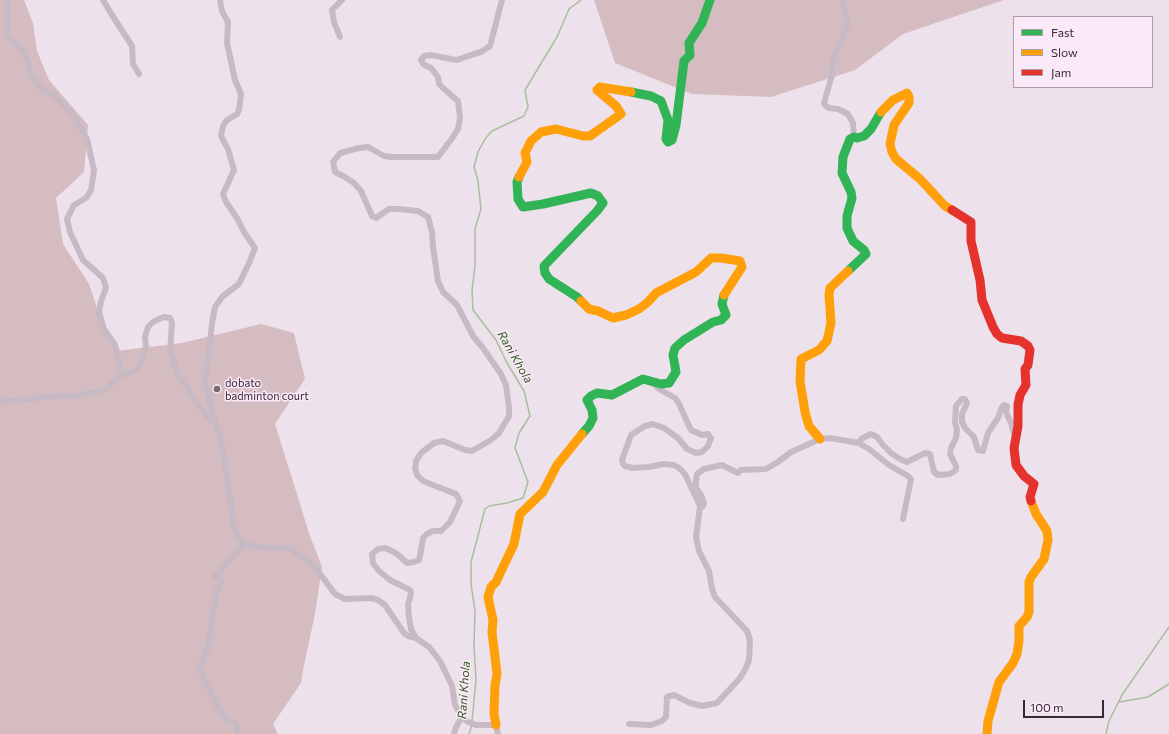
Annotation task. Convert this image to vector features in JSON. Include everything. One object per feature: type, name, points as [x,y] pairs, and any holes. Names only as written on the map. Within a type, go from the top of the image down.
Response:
[{"type":"street","points":[[8,0],[7,34],[21,49],[28,62],[31,74],[41,89],[55,96],[74,116],[87,139],[94,170],[91,190],[86,198],[74,205],[67,219],[70,232],[83,260],[103,278],[106,288],[100,301],[99,312],[104,329],[115,345],[120,365],[120,376]]},
{"type":"street","points":[[103,0],[132,46],[133,64],[139,74]]},
{"type":"street","points":[[220,0],[222,11],[228,22],[227,43],[235,80],[240,94],[239,110],[237,114],[226,121],[223,126],[221,136],[228,148],[234,170],[223,194],[226,202],[255,248],[239,284],[223,296],[215,307],[205,383],[215,422],[220,433],[234,526],[237,535],[244,545],[290,548],[315,567],[335,594],[345,599],[371,598],[378,600],[385,605],[404,633],[408,636],[416,638],[429,647],[440,661],[452,686],[455,705],[462,717],[468,722],[476,725],[497,730],[494,714],[497,674],[492,632],[493,620],[488,597],[491,587],[496,582],[514,544],[520,514],[543,492],[557,465],[589,426],[593,418],[592,410],[587,400],[597,393],[612,395],[618,393],[643,379],[661,384],[669,383],[676,372],[673,355],[675,348],[690,336],[713,322],[721,320],[726,315],[722,304],[723,296],[742,267],[740,261],[712,258],[696,272],[656,294],[639,309],[626,315],[613,318],[590,309],[577,297],[549,279],[545,273],[544,266],[603,203],[598,196],[590,193],[523,207],[518,199],[518,182],[527,162],[525,153],[531,141],[541,132],[556,129],[583,136],[590,136],[622,114],[616,106],[598,90],[600,87],[651,96],[661,101],[668,120],[666,139],[668,142],[672,140],[676,126],[684,61],[690,54],[690,43],[702,23],[710,0]]},
{"type":"street","points":[[340,37],[334,22],[332,10],[342,0]]},
{"type":"street","points":[[416,638],[411,629],[409,618],[408,604],[411,594],[410,590],[390,580],[379,571],[372,563],[372,554],[378,549],[385,548],[396,552],[407,563],[419,560],[423,538],[433,531],[441,531],[450,522],[460,501],[456,494],[423,481],[416,475],[416,461],[421,453],[434,443],[443,441],[465,450],[472,451],[500,433],[509,416],[506,385],[501,374],[473,336],[460,309],[442,292],[438,281],[432,232],[428,217],[418,211],[398,209],[389,209],[376,218],[372,216],[361,192],[354,183],[335,172],[333,162],[340,153],[368,147],[384,156],[438,157],[458,129],[460,118],[458,101],[439,84],[438,77],[431,68],[423,64],[420,60],[424,56],[431,55],[457,60],[481,52],[490,46],[502,0]]},
{"type":"street","points":[[842,0],[848,24],[832,64],[832,75],[824,103],[830,108],[838,109],[848,114],[853,123],[854,137]]},
{"type":"street","points":[[820,439],[809,426],[805,412],[800,381],[800,363],[801,359],[819,350],[827,341],[831,323],[830,288],[866,254],[864,250],[853,241],[847,228],[847,216],[852,198],[851,192],[844,179],[843,157],[850,139],[864,136],[871,129],[883,110],[893,100],[907,93],[909,103],[894,125],[890,144],[892,152],[896,159],[920,179],[945,206],[971,222],[971,241],[981,286],[980,291],[993,327],[997,334],[1002,338],[1021,341],[1028,346],[1030,358],[1025,369],[1026,385],[1020,395],[1018,405],[1018,426],[1014,448],[1016,465],[1024,476],[1034,484],[1030,497],[1036,514],[1047,531],[1048,540],[1044,559],[1029,582],[1029,612],[1027,617],[1019,626],[1017,654],[1013,663],[999,682],[988,720],[987,734]]},
{"type":"street","points":[[0,402],[45,397],[74,396],[98,392],[107,388],[120,376],[136,370],[139,367],[146,347],[145,337],[148,327],[159,318],[164,317],[170,318],[172,323],[170,352],[177,373],[204,413],[215,422]]},
{"type":"street","points":[[629,724],[651,725],[662,721],[666,717],[667,697],[674,695],[690,703],[702,706],[717,703],[740,678],[749,660],[750,640],[747,631],[715,597],[712,589],[709,571],[699,551],[696,537],[700,506],[685,474],[674,465],[663,464],[632,468],[623,464],[622,460],[631,435],[645,426],[653,424],[664,428],[678,438],[687,449],[696,453],[702,452],[705,449],[711,438],[708,434],[702,435],[691,430],[675,398],[659,389],[654,382]]},
{"type":"street","points":[[859,444],[861,439],[871,434],[877,437],[892,454],[902,460],[907,462],[925,453],[930,454],[934,472],[938,475],[950,474],[956,470],[956,466],[950,454],[956,438],[957,430],[954,422],[956,406],[962,399],[965,399],[967,403],[962,414],[962,422],[965,428],[974,437],[978,450],[983,451],[988,433],[998,418],[1004,405],[1007,406],[1006,412],[1016,439]]},
{"type":"street","points":[[700,506],[702,507],[704,504],[701,495],[696,488],[696,480],[698,474],[704,469],[722,465],[738,473],[741,470],[766,468],[792,452],[820,439],[830,438],[859,444],[869,449],[889,465],[911,478],[903,519]]},
{"type":"street","points":[[236,734],[238,732],[236,724],[227,720],[219,710],[199,669],[208,647],[216,593],[221,582],[215,576],[244,545]]},
{"type":"street","points":[[454,734],[462,717]]},
{"type":"shaded area","points":[[0,0],[24,0],[33,23],[37,51],[49,80],[88,125],[84,172],[56,198],[63,244],[89,284],[99,314],[116,351],[182,343],[261,324],[294,333],[305,379],[275,424],[310,536],[322,567],[315,614],[301,683],[273,724],[278,734],[0,734]]},
{"type":"shaded area","points":[[594,0],[1004,0],[903,34],[855,70],[771,97],[692,94],[615,63]]},
{"type":"waterway","name":"Rani Khola","points":[[472,721],[476,680],[474,645],[475,611],[471,584],[471,562],[485,509],[489,506],[507,503],[523,498],[528,482],[515,448],[519,433],[530,416],[524,391],[507,363],[496,340],[473,310],[472,290],[475,266],[475,229],[481,209],[478,181],[474,167],[478,152],[485,139],[492,131],[524,116],[528,107],[525,90],[557,37],[569,9],[581,0]]},
{"type":"waterway","points":[[1106,734],[1109,721],[1122,695],[1169,627]]},
{"type":"waterway","points":[[1119,702],[1148,697],[1169,684]]},
{"type":"waterway","name":"Rani Khola","points":[[469,734],[472,725]]},
{"type":"traffic: fast","points":[[631,92],[651,96],[661,101],[668,120],[666,139],[668,142],[672,140],[676,125],[684,61],[690,55],[689,43],[702,23],[710,0]]},
{"type":"traffic: fast","points":[[848,271],[866,254],[864,250],[853,241],[847,228],[847,216],[852,198],[851,192],[842,173],[843,157],[850,139],[864,136],[871,129],[881,112]]},
{"type":"traffic: fast","points":[[519,177],[517,182],[518,199],[523,207],[591,193],[598,196],[603,203],[544,266],[545,273],[549,279],[581,301]]},
{"type":"traffic: fast","points":[[582,434],[589,426],[593,418],[592,410],[587,400],[591,396],[597,393],[612,395],[643,379],[661,384],[669,383],[676,372],[673,355],[675,348],[684,340],[713,322],[721,320],[726,315],[722,304],[724,295]]},
{"type":"traffic: slow","points":[[519,177],[527,162],[525,153],[531,141],[541,132],[556,129],[583,136],[590,136],[621,114],[616,106],[597,90],[600,87],[631,92]]},
{"type":"traffic: slow","points":[[881,112],[893,100],[907,93],[909,103],[894,125],[890,144],[892,152],[896,159],[920,179],[945,206],[952,210]]},
{"type":"traffic: slow","points":[[581,301],[589,309],[598,311],[613,318],[626,315],[639,309],[656,293],[696,272],[711,258],[740,261],[742,267],[724,295]]},
{"type":"traffic: slow","points":[[820,439],[809,426],[805,412],[800,381],[801,359],[819,350],[827,341],[831,323],[830,288],[848,271]]},
{"type":"traffic: slow","points":[[496,725],[494,714],[497,674],[492,632],[493,620],[488,597],[491,587],[496,582],[514,544],[520,514],[543,492],[557,465],[582,434]]},
{"type":"traffic: slow","points":[[987,734],[988,721],[999,682],[1013,663],[1017,654],[1019,626],[1027,617],[1029,612],[1029,582],[1044,559],[1048,540],[1047,531],[1036,514],[1031,501]]},
{"type":"traffic: jam","points":[[952,210],[971,222],[971,241],[980,280],[982,300],[993,327],[997,334],[1002,338],[1021,341],[1028,346],[1030,350],[1028,365],[1025,369],[1026,385],[1020,395],[1018,405],[1018,426],[1014,448],[1016,465],[1024,476],[1034,484],[1030,497],[1031,501]]},
{"type":"place","name":"dobato badminton court","points":[[217,389]]}]
